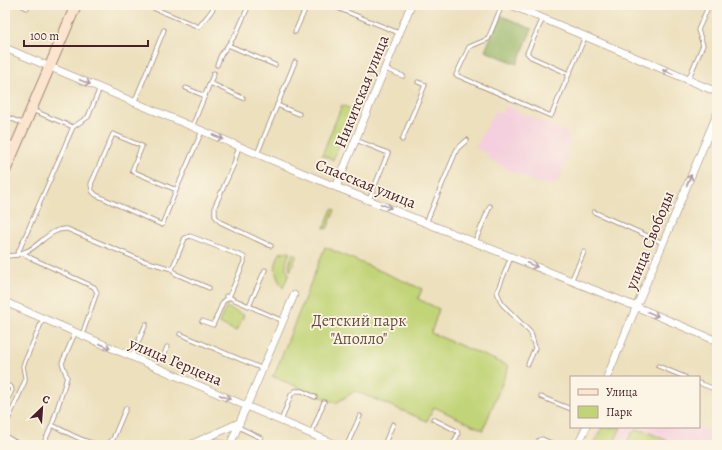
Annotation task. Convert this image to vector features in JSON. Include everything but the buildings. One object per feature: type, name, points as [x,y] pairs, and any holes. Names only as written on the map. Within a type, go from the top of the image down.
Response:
[{"type":"main road","points":[[5,171],[76,5]]},
{"type":"street","name":"Никитская улица","points":[[336,187],[411,5]]},
{"type":"street","points":[[511,5],[717,92]]},
{"type":"street","name":"Спасская улица","points":[[5,48],[336,187],[637,307],[717,341]]},
{"type":"street","name":"улица Свободы","points":[[607,376],[717,114]]},
{"type":"street","points":[[230,445],[294,295]]},
{"type":"street","name":"улица Герцена","points":[[5,302],[247,406],[328,443],[337,445]]},
{"type":"street","points":[[190,445],[239,425]]},
{"type":"street","points":[[578,445],[586,428]]},
{"type":"lane","points":[[21,5],[27,8]]},
{"type":"lane","points":[[146,5],[199,27],[204,19],[212,13],[215,5]]},
{"type":"lane","points":[[217,65],[221,55],[236,34],[249,5]]},
{"type":"lane","points":[[295,32],[307,5]]},
{"type":"lane","points":[[330,5],[399,34]]},
{"type":"lane","points":[[502,5],[488,39],[469,47],[456,75],[551,116],[585,37]]},
{"type":"lane","points":[[688,80],[704,45],[698,30],[709,5]]},
{"type":"lane","points":[[543,18],[527,53],[531,57],[569,74]]},
{"type":"lane","points":[[134,102],[164,30]]},
{"type":"lane","points":[[228,45],[275,65]]},
{"type":"lane","points":[[257,154],[295,62]]},
{"type":"lane","points":[[385,68],[403,76]]},
{"type":"lane","points":[[192,127],[214,74]]},
{"type":"lane","points":[[402,140],[425,85],[418,82]]},
{"type":"lane","points":[[210,83],[243,98]]},
{"type":"lane","points":[[17,255],[73,127],[88,117],[100,88]]},
{"type":"lane","points":[[186,88],[205,96]]},
{"type":"lane","points":[[277,105],[299,114]]},
{"type":"lane","points":[[31,110],[73,127]]},
{"type":"lane","points":[[5,116],[25,124]]},
{"type":"lane","points":[[177,188],[174,189],[132,171],[142,146],[113,134],[91,184],[92,191],[96,195],[162,225],[202,131]]},
{"type":"lane","points":[[356,140],[388,153],[369,200]]},
{"type":"lane","points":[[426,223],[457,149],[467,140]]},
{"type":"lane","points":[[5,141],[16,145]]},
{"type":"lane","points":[[239,146],[234,164],[215,206],[215,216],[220,222],[271,246]]},
{"type":"lane","points":[[475,242],[490,206]]},
{"type":"lane","points":[[594,212],[663,243]]},
{"type":"lane","points":[[5,255],[17,255],[29,251],[54,232],[61,229],[67,229],[141,260],[172,269],[176,274],[209,288]]},
{"type":"lane","points":[[172,269],[185,238],[190,236],[244,257],[244,262],[213,325],[202,321]]},
{"type":"lane","points":[[23,252],[31,258],[94,286],[97,292],[78,334],[62,363],[67,377],[66,384],[52,425],[43,445]]},
{"type":"lane","points":[[571,281],[584,252]]},
{"type":"lane","points":[[511,257],[497,292],[502,304],[531,333],[535,348],[528,364]]},
{"type":"lane","points":[[249,306],[265,270]]},
{"type":"lane","points":[[228,297],[283,321]]},
{"type":"lane","points":[[5,427],[24,381],[25,377],[23,366],[43,319]]},
{"type":"lane","points":[[132,357],[146,324]]},
{"type":"lane","points":[[180,334],[263,369]]},
{"type":"lane","points":[[163,358],[167,347]]},
{"type":"lane","points":[[658,366],[683,376]]},
{"type":"lane","points":[[700,383],[714,388],[717,383]]},
{"type":"lane","points":[[5,384],[12,390],[5,405]]},
{"type":"lane","points":[[281,421],[291,395],[295,391],[302,391],[315,398]]},
{"type":"lane","points":[[541,396],[570,410]]},
{"type":"lane","points":[[311,434],[324,402]]},
{"type":"lane","points":[[52,425],[81,439],[98,445],[107,445],[113,439],[126,408]]},
{"type":"lane","points":[[347,445],[360,416]]},
{"type":"lane","points":[[433,419],[457,431],[458,434],[453,445]]},
{"type":"lane","points":[[384,445],[393,424]]},
{"type":"lane","points":[[239,425],[261,438]]},
{"type":"lane","points":[[5,436],[20,445]]},
{"type":"lane","points":[[537,445],[539,440],[542,439],[556,445]]},
{"type":"shaded area","points":[[505,106],[566,132],[570,141],[565,153],[568,156],[558,182],[553,185],[533,182],[487,158],[488,154],[475,148],[495,111],[501,114]]},
{"type":"shaded area","points":[[599,428],[700,428],[717,436],[717,445],[591,445]]},
{"type":"green space","points":[[500,15],[532,29],[517,64],[485,51]]},
{"type":"green space","points":[[342,105],[353,110],[333,160],[322,155]]},
{"type":"green space","points":[[332,209],[335,210],[327,229],[324,228]]},
{"type":"green space","name":"Детский парк \"Аполло\"","points":[[325,247],[422,289],[418,299],[439,309],[431,333],[509,366],[483,430],[434,407],[427,421],[355,391],[336,403],[272,376],[275,373]]},
{"type":"green space","points":[[290,252],[286,269],[289,274],[283,288],[276,274],[276,262],[280,253]]},
{"type":"green space","points":[[293,253],[297,255],[290,271],[289,264]]},
{"type":"green space","points":[[226,307],[244,315],[236,331],[219,323]]},
{"type":"green space","points":[[602,428],[621,428],[613,445],[594,445]]},
{"type":"green space","points":[[636,430],[645,431],[677,445],[625,445],[632,433]]},
{"type":"green space","points":[[219,436],[224,437],[226,440],[224,445],[197,445]]}]
